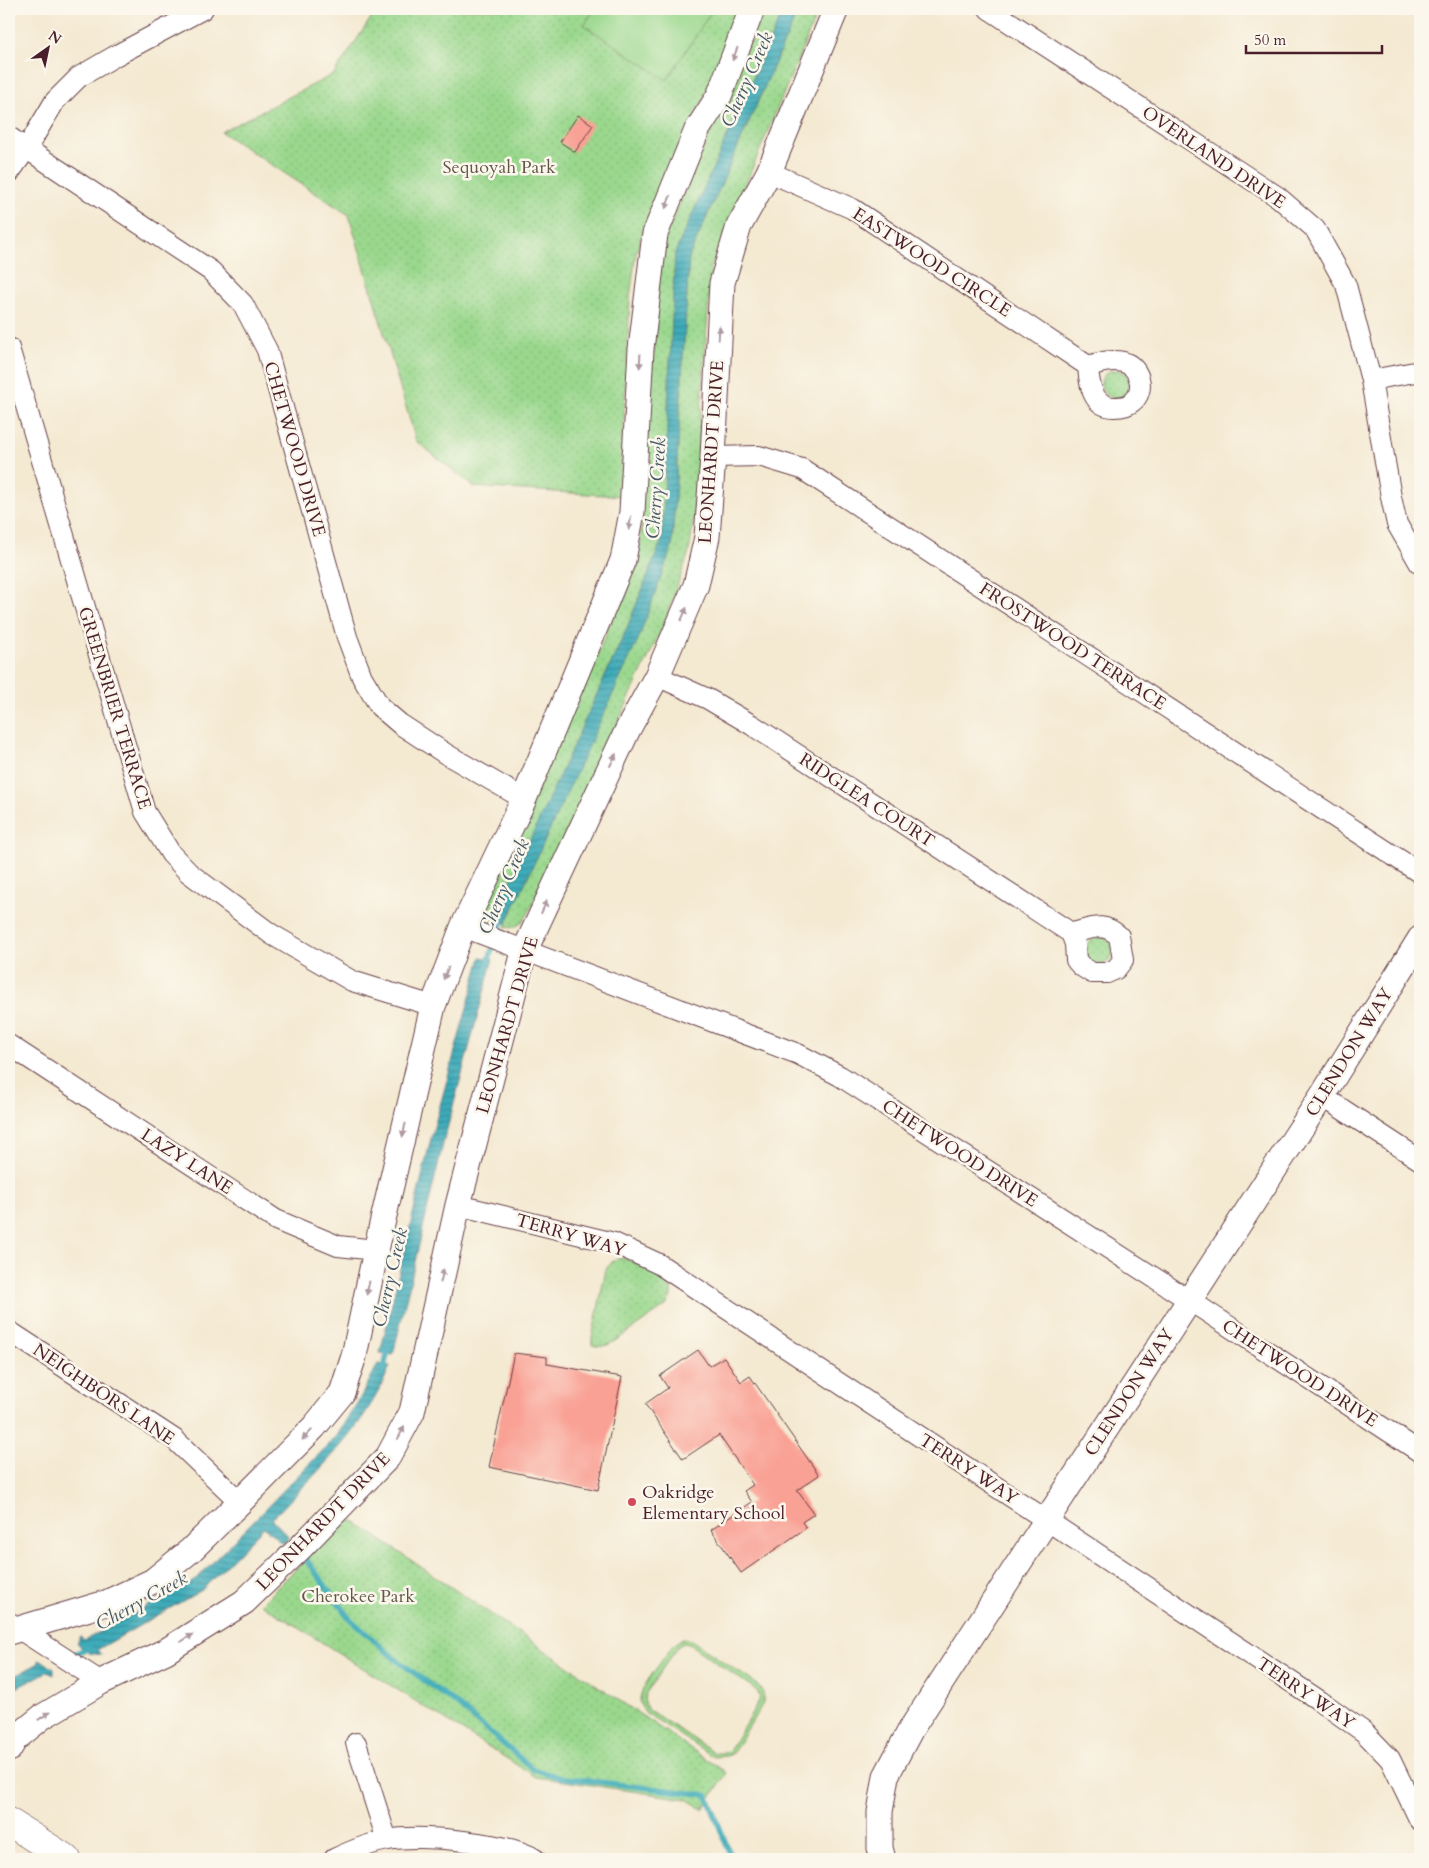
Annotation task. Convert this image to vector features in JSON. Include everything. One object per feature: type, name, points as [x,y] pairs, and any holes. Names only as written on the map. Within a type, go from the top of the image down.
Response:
[{"type":"main road","points":[[9,1822],[67,1859]]},
{"type":"street","points":[[9,173],[27,148],[55,101],[79,76],[203,9]]},
{"type":"street","points":[[12,1627],[106,1604],[153,1581],[191,1550],[240,1502],[314,1427],[342,1393],[354,1356],[376,1250],[433,1006],[473,931],[524,799],[623,560],[632,512],[641,349],[655,234],[697,130],[719,96],[752,9]]},
{"type":"street","name":"LEONHARDT DRIVE","points":[[9,1748],[15,1739],[42,1717],[101,1682],[166,1651],[244,1602],[296,1552],[388,1457],[412,1412],[514,948],[657,676],[696,585],[707,537],[722,283],[738,226],[768,172],[836,9]]},
{"type":"street","name":"OVERLAND DRIVE","points":[[989,9],[1278,197],[1315,229],[1346,285],[1371,380],[1397,524],[1420,564]]},
{"type":"street","name":"CHETWOOD DRIVE","points":[[9,137],[212,270],[243,304],[267,350],[347,637],[362,677],[380,706],[400,724],[446,754],[524,799]]},
{"type":"street","name":"EASTWOOD CIRCLE","points":[[768,172],[854,209],[1088,366]]},
{"type":"street","name":"GREENBRIER TERRACE","points":[[9,348],[145,812],[170,854],[188,873],[271,934],[352,981],[433,1006]]},
{"type":"street","points":[[1371,380],[1420,372]]},
{"type":"street","name":"FROSTWOOD TERRACE","points":[[713,457],[759,456],[802,469],[1420,873]]},
{"type":"street","name":"RIDGLEA COURT","points":[[657,676],[708,699],[752,725],[1072,933]]},
{"type":"street","name":"CHETWOOD DRIVE","points":[[473,931],[798,1054],[840,1076],[1189,1300],[1420,1452]]},
{"type":"street","name":"CLENDON WAY","points":[[884,1859],[880,1848],[880,1812],[886,1776],[911,1729],[1322,1096],[1420,939]]},
{"type":"street","name":"LAZY LANE","points":[[9,1045],[276,1220],[338,1246],[376,1250]]},
{"type":"street","points":[[1322,1096],[1420,1160]]},
{"type":"street","name":"TERRY WAY","points":[[458,1205],[614,1243],[659,1264],[1364,1732],[1390,1759],[1420,1821]]},
{"type":"street","name":"NEIGHBORS LANE","points":[[9,1331],[174,1439],[240,1502]]},
{"type":"street","points":[[12,1627],[54,1651],[101,1682]]},
{"type":"street","points":[[356,1743],[387,1840]]},
{"type":"street","points":[[334,1859],[359,1848],[387,1840],[404,1838],[464,1841],[526,1853],[535,1859]]},
{"type":"green space","name":"Sequoyah Park","points":[[377,9],[740,9],[707,92],[650,210],[636,253],[630,297],[620,496],[474,487],[416,441],[349,215],[221,132],[334,74]]},
{"type":"green space","points":[[595,9],[713,9],[667,80],[584,25]]},
{"type":"green space","points":[[763,9],[784,9],[675,253],[662,540],[625,633],[492,923],[484,912],[484,895],[599,651],[637,557],[640,545],[661,247]]},
{"type":"green space","points":[[799,9],[819,9],[711,267],[693,526],[689,552],[664,624],[528,914],[518,925],[512,928],[505,927],[672,547],[689,257]]},
{"type":"green space","points":[[1115,370],[1125,374],[1129,384],[1125,394],[1115,398],[1105,394],[1101,384],[1105,374]]},
{"type":"green space","points":[[1099,937],[1109,941],[1113,951],[1109,961],[1099,965],[1089,961],[1085,951],[1089,941]]},
{"type":"green space","points":[[619,1258],[640,1265],[655,1274],[671,1289],[671,1297],[666,1306],[615,1341],[604,1346],[592,1345],[606,1269],[613,1261]]},
{"type":"green space","name":"Cherokee Park","points":[[347,1517],[727,1773],[703,1809],[686,1799],[536,1777],[261,1604]]},
{"type":"green space","points":[[683,1638],[691,1640],[758,1685],[763,1692],[762,1705],[734,1751],[727,1756],[714,1757],[646,1713],[641,1705],[641,1694],[644,1688],[675,1643]],"holes":[[[684,1643],[689,1644],[755,1689],[759,1695],[758,1703],[731,1748],[726,1753],[715,1753],[649,1710],[645,1704],[646,1693],[678,1646]]]},
{"type":"water","points":[[784,9],[799,9],[689,257],[672,547],[638,640],[506,924],[494,918],[625,633],[662,540],[675,253]]},
{"type":"water","points":[[481,957],[493,959],[443,1144],[393,1355],[380,1353],[431,1138]]},
{"type":"water","points":[[378,1364],[390,1366],[368,1409],[339,1448],[272,1519],[289,1537],[283,1544],[264,1527],[202,1590],[97,1650],[102,1655],[89,1653],[77,1644],[80,1637],[85,1640],[194,1581],[334,1439],[359,1400]]},
{"type":"water","points":[[38,1660],[43,1661],[54,1669],[54,1675],[47,1672],[9,1692],[9,1679],[39,1663]]},
{"type":"building","points":[[578,115],[593,125],[575,152],[560,142]]},
{"type":"building","points":[[698,1350],[709,1366],[724,1357],[741,1382],[750,1376],[819,1475],[797,1490],[814,1514],[802,1522],[806,1528],[741,1573],[711,1530],[752,1502],[744,1491],[753,1485],[719,1435],[683,1459],[645,1404],[668,1388],[660,1376]]},
{"type":"building","points":[[514,1353],[547,1357],[547,1364],[622,1377],[598,1490],[489,1467]]},
{"type":"waterway","name":"Cherry Creek","points":[[487,965],[504,915]]},
{"type":"waterway","name":"Cherry Creek","points":[[383,1372],[389,1347]]},
{"type":"waterway","points":[[307,1561],[350,1619],[394,1658],[455,1703],[533,1769],[558,1777],[707,1795],[732,1859]]},
{"type":"waterway","name":"Cherry Creek","points":[[71,1656],[89,1647]]},
{"type":"place","name":"Oakridge Elementary School","points":[[632,1502]]}]
